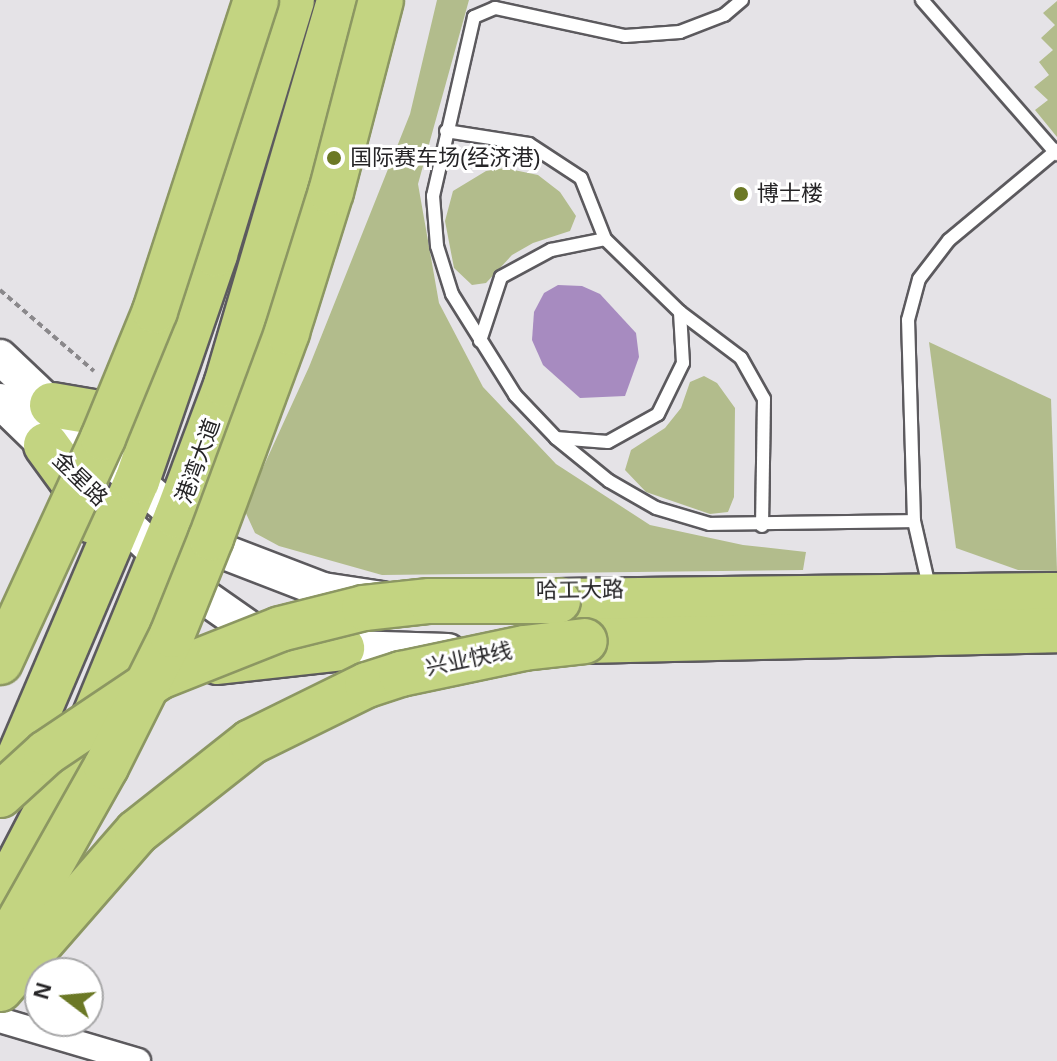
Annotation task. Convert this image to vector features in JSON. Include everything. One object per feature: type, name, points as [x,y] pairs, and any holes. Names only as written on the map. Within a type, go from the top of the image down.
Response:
[{"type":"highway","points":[[0,662],[103,438],[155,311],[256,0]]},
{"type":"highway","points":[[0,798],[25,752],[128,500],[173,377],[292,0]]},
{"type":"highway","name":"港湾大道","points":[[0,900],[83,740],[177,516],[226,385],[339,0]]},
{"type":"highway","points":[[0,955],[106,767],[172,635],[211,538],[309,262],[381,0]]},
{"type":"highway","points":[[98,570],[90,511],[49,425],[142,406],[173,377]]},
{"type":"highway","points":[[0,798],[46,753],[159,677],[280,629],[364,608],[430,601],[1057,595]]},
{"type":"highway","name":"兴业快线","points":[[0,989],[69,905],[175,798],[251,742],[367,685],[524,648],[585,641],[1057,630]]},
{"type":"highway","points":[[83,740],[171,674],[220,661],[342,648]]},
{"type":"street","name":"金星路","points":[[0,357],[49,425],[128,500],[160,558]]},
{"type":"street","name":"金星路","points":[[0,401],[49,425]]},
{"type":"street","name":"哈工大路","points":[[128,500],[177,516],[219,550],[262,570],[323,590],[379,600],[465,592],[1057,581]]},
{"type":"street","points":[[160,558],[200,594],[256,633],[342,648],[638,652],[1057,643]]},
{"type":"street","points":[[0,1020],[138,1060]]},
{"type":"lane","points":[[742,0],[724,15],[680,32],[625,36],[495,8],[474,17],[433,196],[437,246],[452,294],[515,395],[556,438],[609,481],[656,508],[710,524],[762,526],[914,521]]},
{"type":"lane","points":[[922,0],[1056,152],[949,240],[919,279],[908,320],[914,521],[928,582]]},
{"type":"lane","points":[[446,131],[529,144],[581,178],[605,239],[680,312],[741,358],[764,399],[762,526]]},
{"type":"lane","points":[[480,341],[501,277],[551,250],[605,239]]},
{"type":"lane","points":[[556,438],[608,442],[658,414],[683,363],[680,312]]},
{"type":"path","points":[[0,290],[74,359],[106,379]]},
{"type":"green space","points":[[437,0],[469,0],[418,184],[439,303],[483,387],[556,464],[650,525],[743,545],[806,552],[803,570],[382,575],[279,546],[255,533],[244,509],[309,367],[410,114]]},
{"type":"green space","points":[[1057,1],[1057,137],[1035,110],[1048,100],[1034,87],[1049,75],[1039,62],[1053,50],[1041,38],[1055,25],[1043,13]]},
{"type":"green space","points":[[505,168],[538,175],[560,192],[576,216],[570,231],[533,243],[512,255],[486,283],[472,285],[454,268],[445,221],[453,191],[486,171]]},
{"type":"green space","points":[[929,342],[1051,399],[1057,571],[1018,570],[956,548]]},
{"type":"green space","points":[[704,376],[717,383],[735,408],[734,497],[728,512],[710,514],[646,492],[625,470],[631,450],[665,428],[681,408],[690,382]]},
{"type":"shaded area","points":[[558,285],[582,286],[600,294],[636,333],[639,357],[625,396],[580,398],[543,365],[532,340],[534,312],[544,293]]},
{"type":"place","name":"国际赛车场(经济港)","points":[[334,158]]},
{"type":"place","name":"博士楼","points":[[741,194]]}]
